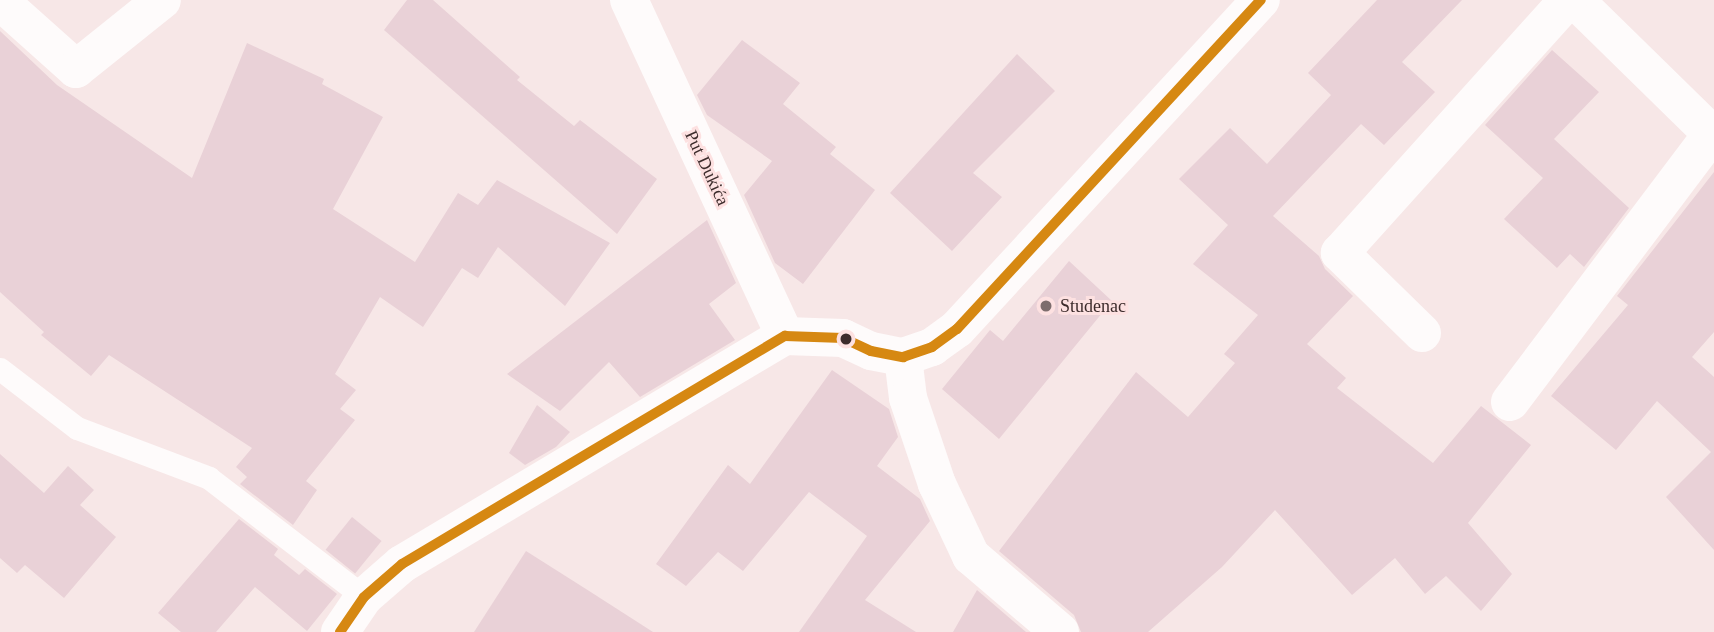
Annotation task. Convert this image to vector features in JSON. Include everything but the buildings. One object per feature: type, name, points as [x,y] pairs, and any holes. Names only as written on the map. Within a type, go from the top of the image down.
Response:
[{"type":"street","points":[[0,1],[76,69],[162,0]]},
{"type":"street","name":"Put Dukića","points":[[629,0],[785,336]]},
{"type":"street","points":[[340,632],[364,597],[402,564],[785,336],[843,338],[871,351],[903,356],[932,347],[957,329],[1261,0]]},
{"type":"street","points":[[1422,334],[1340,253],[1568,0]]},
{"type":"street","points":[[1510,402],[1713,135],[1575,0]]},
{"type":"street","points":[[903,356],[908,398],[937,484],[971,556],[1060,632]]},
{"type":"lane","points":[[0,369],[77,428],[209,478],[364,597]]},
{"type":"transit line","points":[[340,632],[364,597],[402,564],[785,336],[843,338],[871,351],[903,357],[932,347],[957,329],[1261,0]]},
{"type":"place","name":"Studenac","points":[[1046,306]]}]
